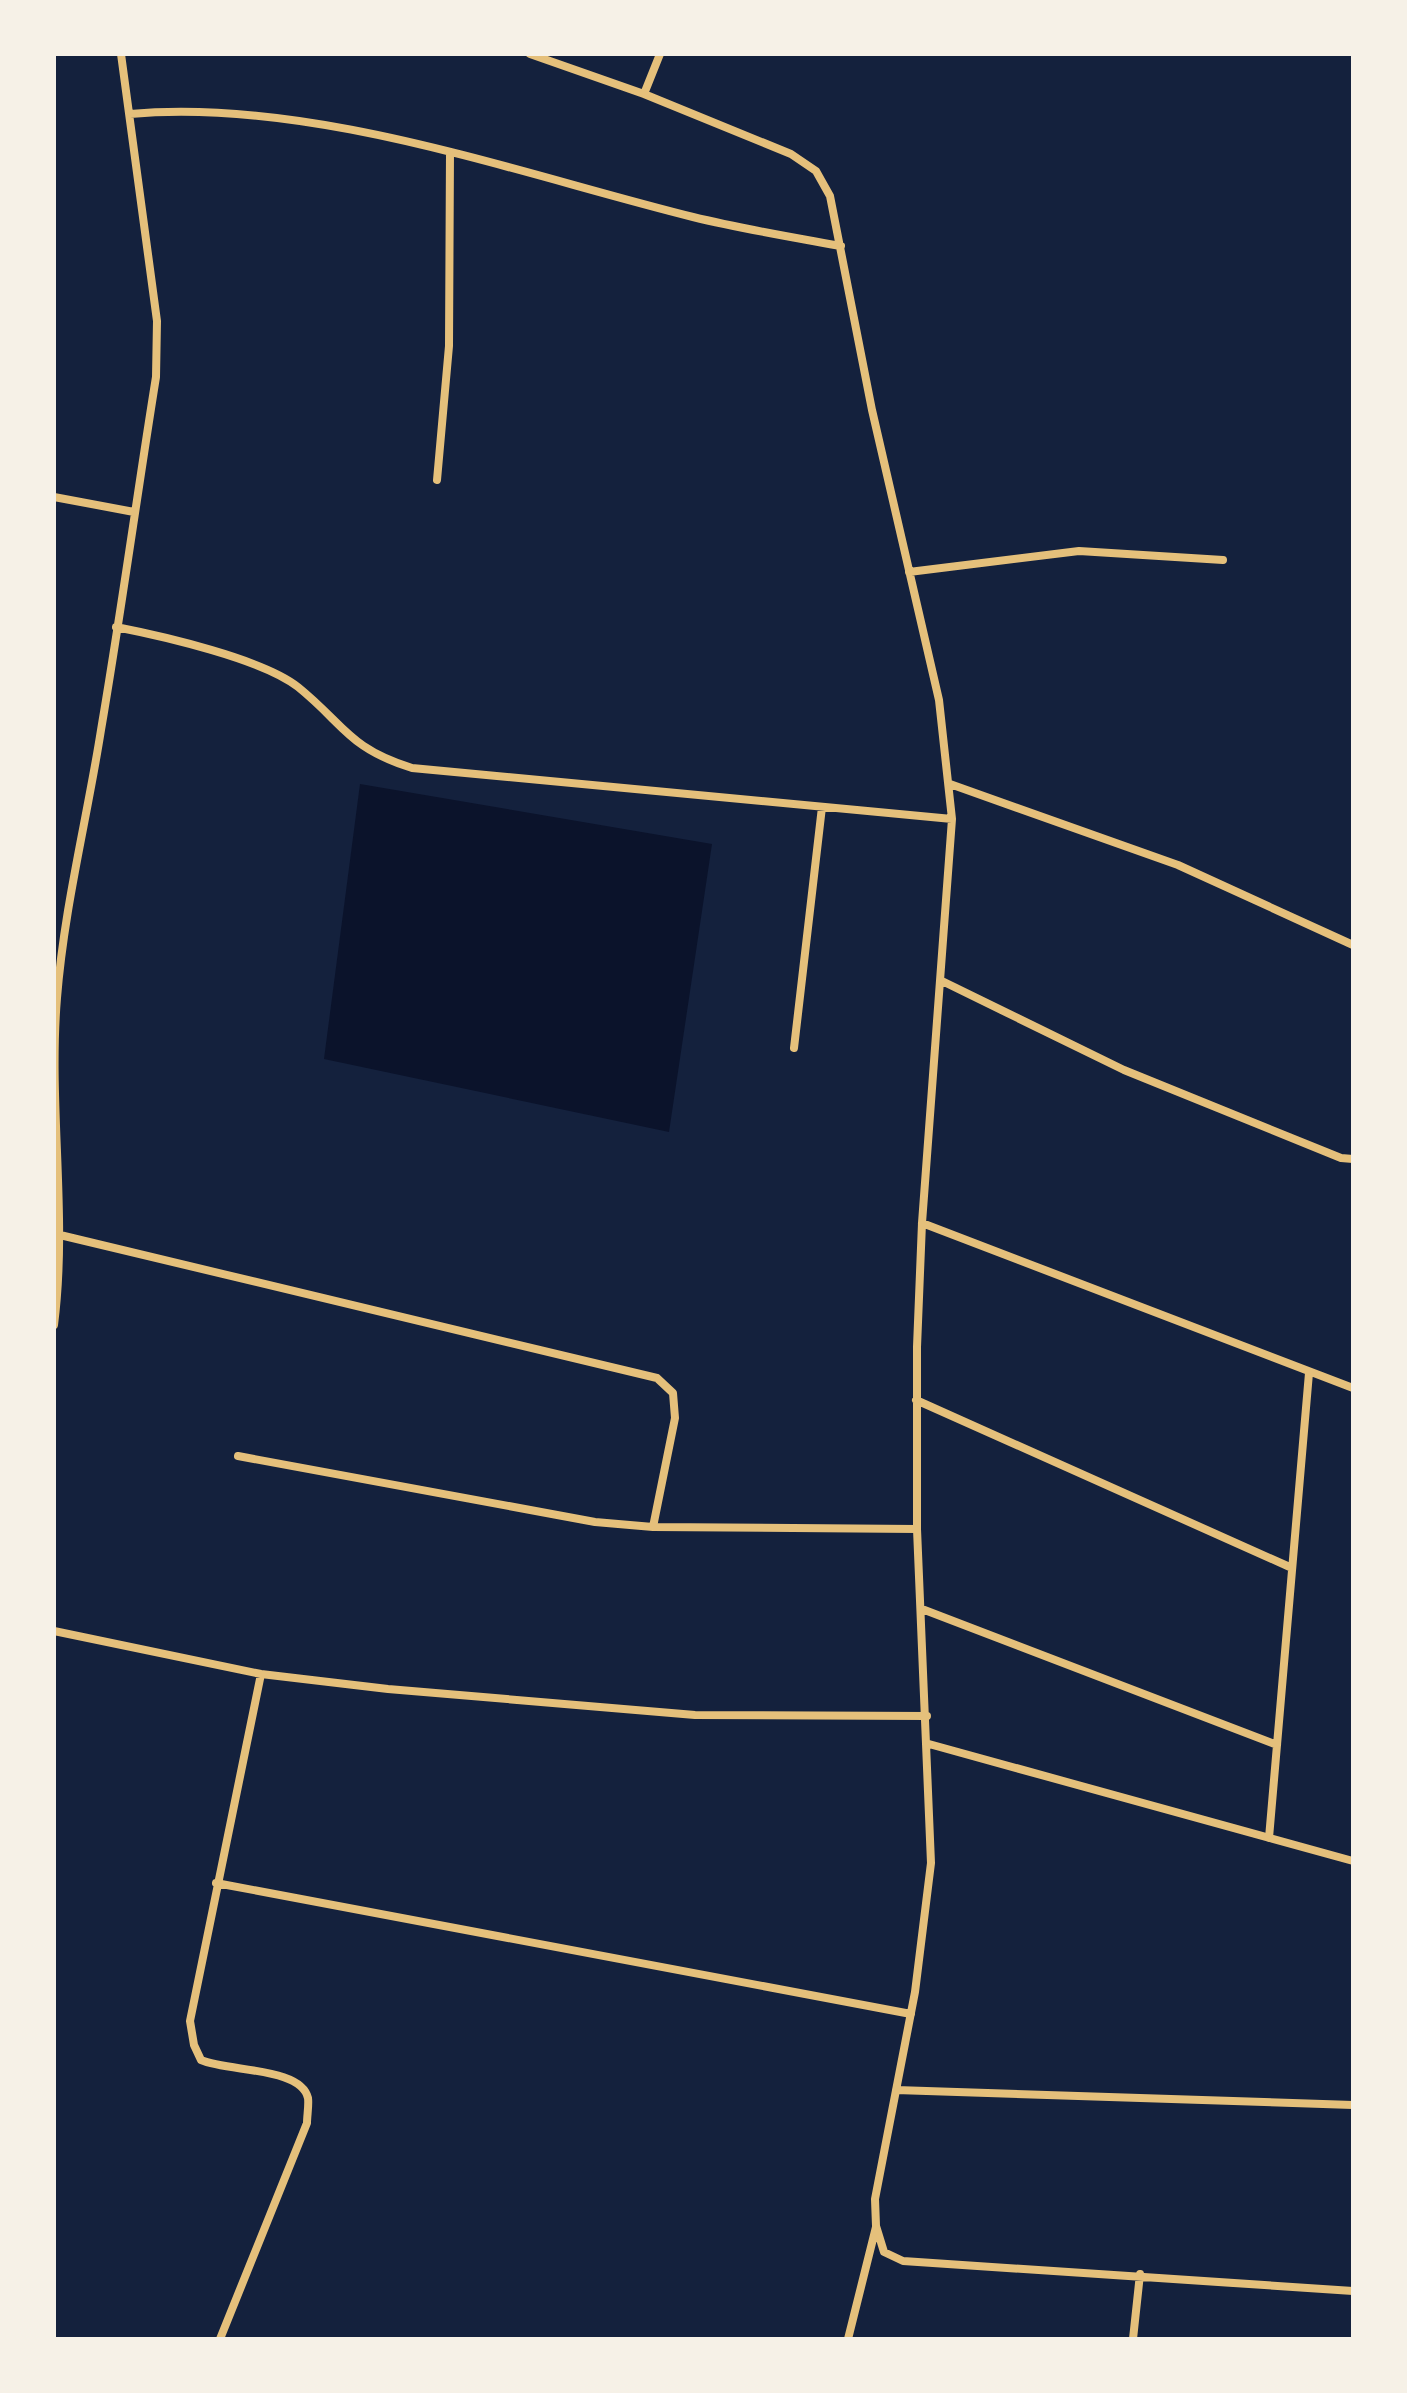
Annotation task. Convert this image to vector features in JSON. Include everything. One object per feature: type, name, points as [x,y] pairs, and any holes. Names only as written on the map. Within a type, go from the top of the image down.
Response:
[{"type":"street","points":[[54,1325],[60,1235],[55,1079],[57,999],[65,925],[100,741],[156,377],[157,321],[121,54]]},
{"type":"street","points":[[530,54],[644,94],[791,154],[816,171],[830,196],[872,410],[939,700],[952,819],[922,1223],[916,1400],[917,1529],[929,1744],[931,1863],[927,1918],[875,2199],[876,2226],[884,2252],[903,2261],[1140,2274],[1353,2291]]},
{"type":"street","points":[[644,94],[660,54]]},
{"type":"street","points":[[130,114],[185,109],[328,128],[450,152],[692,217],[841,246]]},
{"type":"street","points":[[437,480],[449,346],[450,152]]},
{"type":"street","points":[[54,497],[134,512]]},
{"type":"street","points":[[909,572],[1079,551],[1223,560]]},
{"type":"street","points":[[116,627],[148,633],[262,668],[297,686],[353,742],[381,758],[412,768],[952,819]]},
{"type":"street","points":[[950,784],[1178,865],[1353,945]]},
{"type":"street","points":[[794,1048],[822,807]]},
{"type":"street","points":[[942,981],[1124,1070],[1341,1158],[1353,1159]]},
{"type":"street","points":[[922,1223],[1353,1388]]},
{"type":"street","points":[[60,1235],[657,1378],[673,1393],[675,1418],[653,1527]]},
{"type":"street","points":[[1269,1838],[1309,1373]]},
{"type":"street","points":[[916,1400],[1292,1568]]},
{"type":"street","points":[[238,1456],[533,1513],[653,1527],[917,1529]]},
{"type":"street","points":[[922,1609],[1277,1745]]},
{"type":"street","points":[[54,1631],[261,1674],[628,1712],[756,1717],[927,1716]]},
{"type":"street","points":[[220,2339],[307,2123],[308,2096],[296,2080],[277,2074],[220,2069],[201,2060],[194,2045],[192,1999],[261,1674]]},
{"type":"street","points":[[929,1744],[1353,1861]]},
{"type":"street","points":[[216,1883],[911,2014]]},
{"type":"street","points":[[896,2090],[1353,2105]]},
{"type":"street","points":[[848,2339],[876,2226]]},
{"type":"street","points":[[1133,2339],[1140,2274]]},
{"type":"water","points":[[360,784],[712,844],[669,1132],[324,1059]]}]
